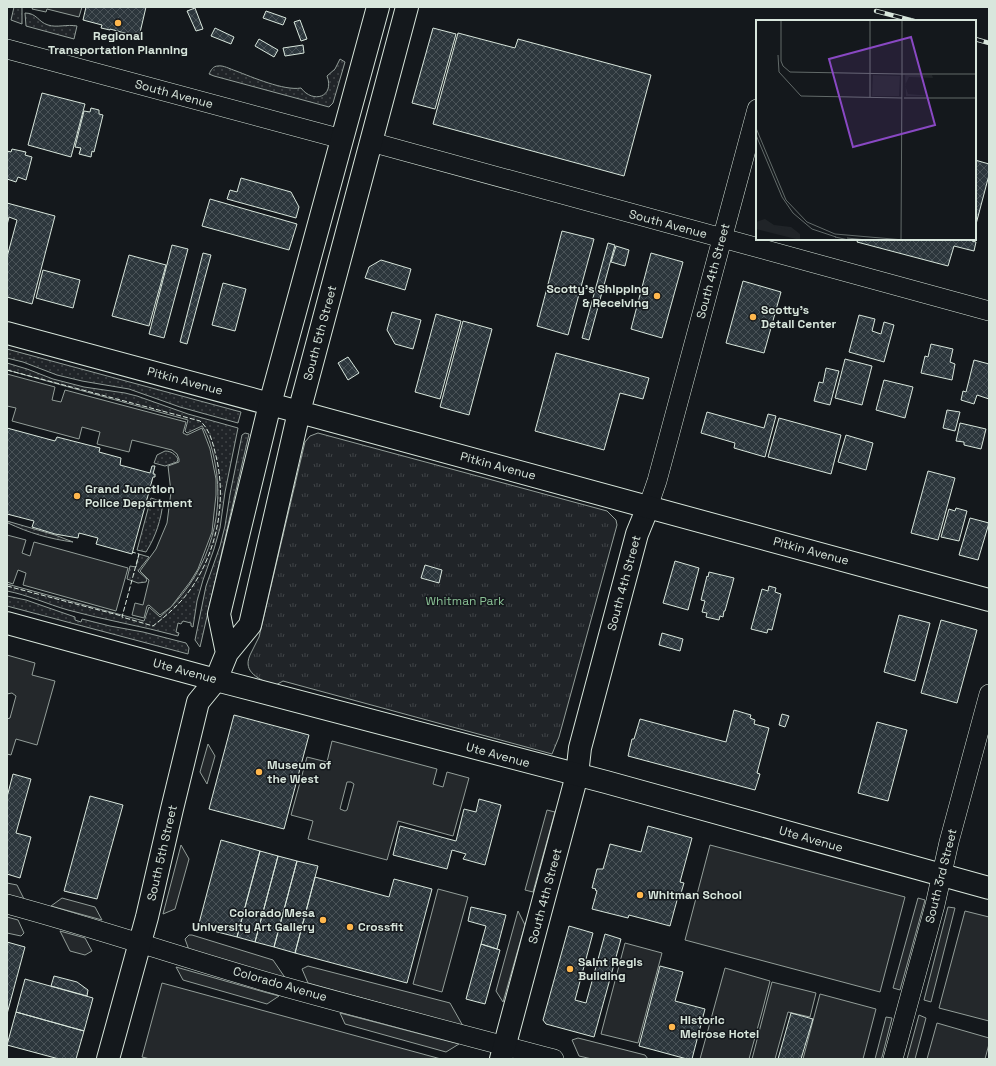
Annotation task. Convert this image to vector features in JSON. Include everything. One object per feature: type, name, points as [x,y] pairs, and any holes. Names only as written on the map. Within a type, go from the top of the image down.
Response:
[{"type":"main road","points":[[227,653],[219,614],[270,404],[378,7]]},
{"type":"main road","name":"South 5th Street","points":[[108,1059],[147,917],[198,702],[216,680],[227,653],[250,625],[299,412],[407,7]]},
{"type":"main road","points":[[339,262],[332,239],[350,168],[351,152],[349,143],[342,139]]},
{"type":"main road","name":"Pitkin Avenue","points":[[7,333],[648,506],[989,600]]},
{"type":"main road","name":"South 4th Street","points":[[503,1052],[577,775],[582,741],[637,534],[648,506]]},
{"type":"main road","name":"Ute Avenue","points":[[7,623],[216,680],[577,775],[989,888]]},
{"type":"street","name":"South Avenue","points":[[7,49],[342,139]]},
{"type":"street","name":"South 4th Street","points":[[648,506],[657,481],[756,113]]},
{"type":"street","name":"South Avenue","points":[[371,142],[989,311]]},
{"type":"street","name":"South 3rd Street","points":[[893,1059],[935,905],[949,842],[989,694]]},
{"type":"street","name":"Colorado Avenue","points":[[7,904],[42,913],[503,1052],[554,1059]]},
{"type":"green space","points":[[14,7],[22,7],[22,24],[11,20]]},
{"type":"green space","points":[[25,13],[32,14],[48,25],[77,26],[74,39],[26,26]]},
{"type":"green space","points":[[340,59],[345,62],[333,103],[329,107],[209,74],[215,67],[227,67],[277,86],[301,88],[311,96],[317,97],[322,96],[328,89],[329,83],[327,76],[335,69]]},
{"type":"green space","points":[[7,349],[241,412],[238,423],[180,407],[129,389],[57,375],[23,362],[7,358]]},
{"type":"green space","points":[[7,363],[53,379],[84,387],[137,396],[188,414],[238,428],[225,492],[220,528],[197,601],[193,627],[191,626],[191,623],[183,621],[181,624],[178,623],[176,632],[179,633],[178,636],[82,614],[7,591],[7,584],[144,621],[149,607],[160,617],[176,602],[200,567],[208,548],[214,527],[218,485],[212,449],[207,434],[202,426],[187,433],[185,431],[188,420],[7,370]]},
{"type":"green space","points":[[245,433],[249,434],[200,647],[195,640],[206,586],[220,546],[242,435]]},
{"type":"green space","name":"Whitman Park","points":[[318,433],[607,511],[616,520],[617,525],[559,737],[552,754],[283,681],[274,686],[258,678],[250,671],[248,661],[259,637],[305,442],[310,436]]},
{"type":"green space","points":[[165,451],[174,454],[178,459],[177,462],[165,466],[154,463],[157,455]]},
{"type":"green space","points":[[151,498],[163,502],[158,528],[146,552],[137,550]]},
{"type":"green space","points":[[7,521],[55,535],[73,542],[32,533],[16,527]]},
{"type":"green space","points":[[139,554],[149,557],[138,571],[147,579],[146,582],[138,583],[127,579],[130,566],[136,567]]},
{"type":"green space","points":[[7,596],[26,600],[75,617],[75,620],[81,622],[82,619],[186,643],[189,648],[188,654],[7,606]]},
{"type":"shaded area","points":[[33,7],[82,7],[79,17],[47,9],[46,12],[32,9]]},
{"type":"shaded area","points":[[7,374],[55,387],[52,400],[61,402],[65,390],[186,422],[183,433],[187,435],[202,428],[210,449],[216,479],[216,495],[212,532],[198,569],[190,582],[171,607],[160,615],[149,605],[147,606],[144,618],[132,615],[135,603],[143,605],[149,580],[140,571],[156,549],[167,523],[171,492],[168,466],[179,462],[177,454],[172,450],[132,440],[129,452],[97,444],[100,432],[82,427],[79,439],[12,421],[16,408],[7,406]]},
{"type":"shaded area","points":[[7,535],[26,540],[22,553],[30,556],[34,542],[128,568],[116,611],[23,585],[26,573],[18,570],[13,584],[7,582]]},
{"type":"shaded area","points":[[7,655],[35,663],[32,675],[55,681],[37,745],[16,739],[11,755],[7,754],[7,719],[10,718],[16,696],[12,693],[7,694]]},
{"type":"shaded area","points":[[332,741],[437,769],[433,784],[443,787],[447,772],[469,778],[453,836],[398,821],[387,860],[308,839],[313,821],[291,815],[307,757],[327,762]],"holes":[[[347,782],[354,784],[347,810],[345,811],[340,809]]]},
{"type":"shaded area","points":[[208,744],[215,756],[207,784],[200,772]]},
{"type":"shaded area","points":[[547,810],[555,812],[533,892],[525,890]]},
{"type":"shaded area","points":[[181,845],[189,859],[175,909],[163,914]]},
{"type":"shaded area","points":[[710,845],[905,897],[880,992],[685,940]]},
{"type":"shaded area","points":[[7,883],[17,885],[24,899],[7,895]]},
{"type":"shaded area","points":[[438,889],[468,897],[442,992],[413,984]]},
{"type":"shaded area","points":[[62,898],[95,907],[102,920],[51,906]]},
{"type":"shaded area","points":[[918,898],[925,900],[900,990],[893,988]]},
{"type":"shaded area","points":[[948,907],[955,908],[931,1002],[924,1000]]},
{"type":"shaded area","points":[[518,911],[525,925],[503,1002],[496,991]]},
{"type":"shaded area","points":[[965,911],[989,917],[989,1021],[939,1008]]},
{"type":"shaded area","points":[[7,917],[18,920],[24,933],[21,936],[7,933]]},
{"type":"shaded area","points":[[60,931],[85,938],[92,951],[85,955],[70,951]]},
{"type":"shaded area","points":[[189,935],[273,960],[286,979],[189,950],[185,939]]},
{"type":"shaded area","points":[[625,943],[662,953],[638,1043],[601,1034]]},
{"type":"shaded area","points":[[308,966],[450,1003],[463,1026],[308,983],[302,969]]},
{"type":"shaded area","points":[[176,967],[279,996],[267,1004],[183,980]]},
{"type":"shaded area","points":[[725,968],[770,981],[762,1012],[749,1059],[700,1059]]},
{"type":"shaded area","points":[[772,982],[816,993],[810,1017],[788,1012],[775,1059],[752,1059]]},
{"type":"shaded area","points":[[162,983],[441,1059],[150,1059],[142,1057]]},
{"type":"shaded area","points":[[820,994],[876,1009],[863,1059],[803,1059]]},
{"type":"shaded area","points":[[340,1013],[459,1044],[446,1052],[345,1024]]},
{"type":"shaded area","points":[[919,1015],[926,1018],[915,1059],[907,1059]]},
{"type":"shaded area","points":[[886,1017],[892,1018],[882,1057],[881,1059],[875,1059]]},
{"type":"shaded area","points":[[937,1023],[989,1038],[985,1059],[927,1059]]},
{"type":"shaded area","points":[[578,1038],[645,1055],[648,1059],[592,1059],[579,1056],[572,1040]]},
{"type":"building","name":"Regional Transportation Planning","points":[[86,7],[146,7],[139,37],[101,28],[102,25],[83,20]]},
{"type":"building","points":[[195,8],[203,29],[196,31],[187,11]]},
{"type":"building","points":[[266,11],[286,18],[283,25],[263,18]]},
{"type":"building","points":[[300,20],[307,39],[301,41],[294,22]]},
{"type":"building","points":[[215,28],[234,37],[231,44],[211,36]]},
{"type":"building","points":[[433,28],[456,34],[435,109],[412,103]]},
{"type":"building","points":[[458,33],[515,48],[518,39],[651,75],[624,176],[433,124]]},
{"type":"building","points":[[259,39],[278,50],[274,57],[255,46]]},
{"type":"building","points":[[303,45],[304,53],[285,56],[283,48]]},
{"type":"building","points":[[42,93],[85,104],[71,157],[28,145]]},
{"type":"building","points":[[91,108],[99,110],[99,114],[103,115],[94,152],[92,151],[91,157],[79,154],[81,148],[75,147],[84,111],[90,112]]},
{"type":"building","points":[[12,149],[26,152],[25,155],[32,157],[26,180],[18,177],[16,182],[7,179],[7,151],[11,152]]},
{"type":"building","points":[[976,160],[989,164],[989,175],[976,224]]},
{"type":"building","points":[[241,178],[291,192],[299,207],[296,218],[227,199],[230,190],[237,192]]},
{"type":"building","points":[[210,199],[297,224],[289,250],[202,226]]},
{"type":"building","points":[[7,203],[55,216],[32,304],[7,297],[7,257],[17,220],[9,217],[7,225]]},
{"type":"building","points":[[562,231],[594,239],[568,335],[537,326]]},
{"type":"building","points":[[858,240],[972,240],[976,242],[974,251],[954,246],[948,266],[857,242]]},
{"type":"building","points":[[608,243],[615,245],[589,340],[582,338]]},
{"type":"building","points":[[172,245],[188,249],[164,338],[149,334]]},
{"type":"building","points":[[616,246],[629,250],[625,266],[611,262]]},
{"type":"building","points":[[203,253],[211,255],[187,344],[180,342]]},
{"type":"building","name":"Scotty's Shipping & Receiving","points":[[651,253],[683,262],[662,338],[631,329]]},
{"type":"building","points":[[129,255],[166,265],[149,326],[112,316]]},
{"type":"building","points":[[381,260],[411,269],[405,290],[365,278],[369,267]]},
{"type":"building","points":[[43,270],[80,280],[73,308],[36,298]]},
{"type":"building","name":"Scotty's Detail Center","points":[[743,281],[781,292],[764,353],[726,343]]},
{"type":"building","points":[[223,283],[246,289],[235,331],[212,325]]},
{"type":"building","points":[[392,312],[421,320],[413,349],[395,344],[387,330]]},
{"type":"building","points":[[436,314],[461,321],[440,399],[415,392]]},
{"type":"building","points":[[859,315],[875,319],[872,331],[881,334],[884,322],[894,325],[884,362],[849,352]]},
{"type":"building","points":[[463,321],[492,329],[469,415],[440,407]]},
{"type":"building","points":[[931,344],[953,349],[950,362],[955,364],[952,380],[921,373],[925,356],[928,357]]},
{"type":"building","points":[[556,353],[649,378],[643,399],[620,393],[604,450],[535,431]]},
{"type":"building","points":[[348,357],[359,373],[348,380],[338,363]]},
{"type":"building","points":[[845,359],[872,366],[862,405],[835,398]]},
{"type":"building","points":[[974,360],[989,364],[989,399],[977,395],[974,404],[961,400],[963,391],[966,392]]},
{"type":"building","points":[[826,368],[839,371],[830,405],[814,401],[819,382],[823,383]]},
{"type":"building","points":[[884,380],[913,387],[905,418],[876,410]]},
{"type":"building","points":[[947,410],[960,412],[955,431],[943,428]]},
{"type":"building","points":[[707,412],[764,428],[768,414],[776,416],[765,457],[734,448],[735,443],[701,433]]},
{"type":"building","points":[[779,418],[841,435],[831,474],[768,457]]},
{"type":"building","points":[[960,423],[986,429],[981,449],[964,445],[964,442],[956,441]]},
{"type":"building","name":"Grand Junction Police Department","points":[[7,428],[55,441],[57,437],[100,448],[99,452],[121,458],[120,465],[150,473],[152,466],[155,466],[153,474],[155,474],[155,477],[153,477],[132,554],[96,544],[98,538],[79,533],[78,538],[55,534],[32,527],[34,521],[7,514]]},
{"type":"building","points":[[846,435],[873,443],[866,470],[838,462]]},
{"type":"building","points":[[928,471],[955,478],[938,540],[911,533]]},
{"type":"building","points":[[956,508],[967,511],[959,541],[941,537],[949,509],[955,511]]},
{"type":"building","points":[[970,518],[989,523],[978,560],[959,555]]},
{"type":"building","points":[[675,561],[699,568],[688,610],[663,603]]},
{"type":"building","points":[[425,565],[442,570],[439,583],[421,578]]},
{"type":"building","points":[[709,572],[734,578],[723,617],[720,616],[719,620],[706,617],[707,613],[702,612],[705,601],[701,600]]},
{"type":"building","points":[[769,586],[776,588],[775,592],[781,594],[772,630],[768,629],[767,633],[751,629],[762,589],[768,591]]},
{"type":"building","points":[[899,615],[930,623],[915,681],[884,672]]},
{"type":"building","points":[[941,620],[977,630],[957,703],[921,693]]},
{"type":"building","points":[[662,633],[683,639],[680,651],[659,645]]},
{"type":"building","points":[[734,710],[751,715],[750,718],[755,720],[754,724],[769,728],[757,773],[760,774],[755,790],[628,756],[632,739],[634,739],[640,719],[726,742]]},
{"type":"building","points":[[782,714],[789,716],[785,727],[779,725]]},
{"type":"building","name":"Museum of the West","points":[[234,715],[309,735],[284,829],[209,809]]},
{"type":"building","points":[[877,722],[907,730],[888,801],[858,793]]},
{"type":"building","points":[[13,774],[31,779],[16,833],[31,837],[20,878],[7,874],[7,797]]},
{"type":"building","points":[[90,796],[123,805],[97,899],[64,891]]},
{"type":"building","points":[[479,799],[501,805],[485,865],[463,859],[466,854],[452,850],[447,869],[393,855],[400,826],[456,841],[464,809],[476,812]]},
{"type":"building","points":[[648,826],[692,838],[680,882],[684,883],[681,893],[679,893],[670,926],[629,915],[628,918],[592,909],[597,891],[595,890],[596,889],[592,888],[597,869],[603,869],[610,844],[641,852]]},
{"type":"building","points":[[221,840],[260,851],[237,937],[198,927]]},
{"type":"building","points":[[260,851],[278,856],[255,942],[237,937]]},
{"type":"building","points":[[278,856],[297,861],[274,947],[255,942]]},
{"type":"building","points":[[297,861],[318,866],[295,953],[274,947]]},
{"type":"building","points":[[315,877],[389,897],[394,879],[432,889],[407,983],[295,953]]},
{"type":"building","points":[[471,907],[506,915],[497,949],[481,944],[486,926],[468,921]]},
{"type":"building","name":"Saint Regis Building","points":[[569,926],[593,933],[575,1000],[586,1003],[605,934],[621,939],[594,1037],[546,1024],[543,1020]]},
{"type":"building","points":[[7,942],[25,947],[7,1014]]},
{"type":"building","points":[[481,944],[500,950],[485,1004],[466,999]]},
{"type":"building","name":"Historic Melrose Hotel","points":[[660,966],[683,972],[675,1001],[705,1009],[692,1059],[639,1046]]},
{"type":"building","points":[[54,976],[77,982],[88,990],[87,996],[51,986]]},
{"type":"building","points":[[25,979],[93,998],[84,1031],[16,1012]]},
{"type":"building","points":[[16,1012],[84,1031],[76,1059],[59,1059],[7,1045]]},
{"type":"building","points":[[791,1013],[813,1019],[801,1059],[778,1059]]},
{"type":"railway","points":[[876,11],[910,20]]},
{"type":"railway","points":[[976,39],[989,43]]},
{"type":"fence","points":[[7,370],[200,421],[206,428],[211,437],[219,473],[220,508],[213,543],[207,559],[190,590],[173,609],[153,626],[122,617],[139,554],[132,552]]},
{"type":"fence","points":[[7,586],[122,616]]},
{"type":"place","name":"Regional Transportation Planning","points":[[118,23]]},
{"type":"place","name":"Scotty's Shipping & Receiving","points":[[657,296]]},
{"type":"place","name":"Scotty's Detail Center","points":[[753,317]]},
{"type":"place","name":"Grand Junction Police Department","points":[[77,496]]},
{"type":"place","name":"Museum of the West","points":[[259,772]]},
{"type":"place","name":"Whitman School","points":[[640,895]]},
{"type":"place","name":"Colorado Mesa University Art Gallery","points":[[323,920]]},
{"type":"place","name":"Crossfit","points":[[350,927]]},
{"type":"place","name":"Saint Regis Building","points":[[570,969]]},
{"type":"place","name":"Historic Melrose Hotel","points":[[672,1027]]}]
